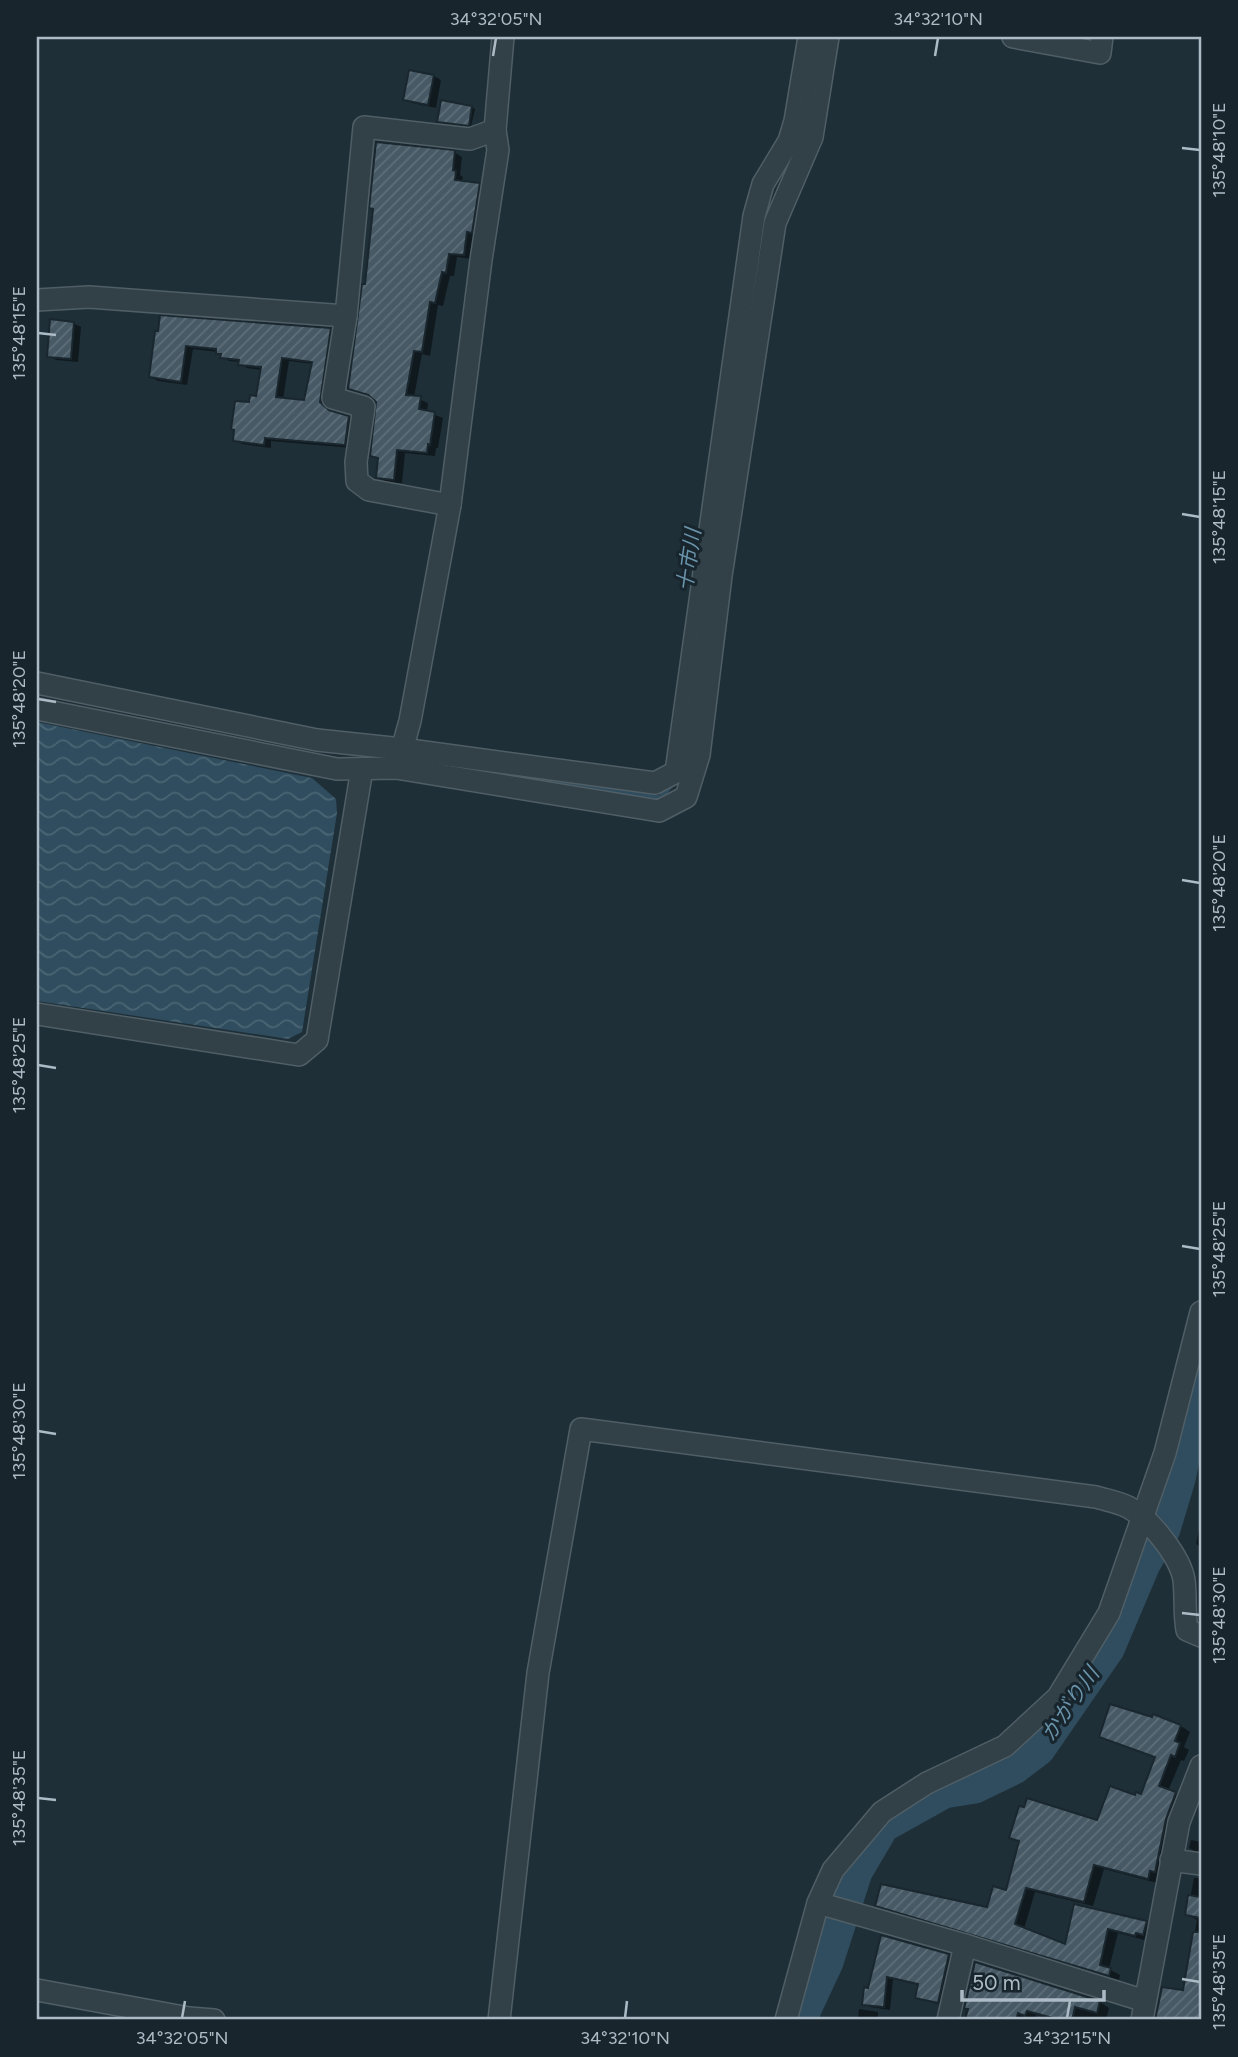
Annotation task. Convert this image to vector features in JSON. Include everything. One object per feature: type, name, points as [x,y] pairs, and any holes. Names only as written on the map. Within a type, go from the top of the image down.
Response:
[{"type":"street","points":[[399,759],[410,721],[450,505],[481,260],[498,150],[495,130],[503,37]]},
{"type":"street","points":[[37,709],[337,769],[362,769],[399,759],[655,783],[676,772],[754,216],[763,184],[789,141],[795,121],[809,37]]},
{"type":"street","points":[[37,683],[659,811],[686,797],[699,755],[722,576],[775,223],[812,137],[828,37]]},
{"type":"street","points":[[1013,37],[1100,53],[1102,37]]},
{"type":"street","points":[[450,505],[369,490],[357,481],[356,462],[364,407],[333,398],[346,316],[364,127],[470,139],[495,130]]},
{"type":"street","points":[[37,300],[89,297],[346,316]]},
{"type":"street","points":[[37,1014],[299,1055],[317,1040],[362,769]]},
{"type":"street","points":[[786,2020],[818,1903],[833,1870],[882,1812],[927,1783],[1004,1746],[1058,1697],[1109,1613],[1165,1453],[1201,1312]]},
{"type":"street","points":[[499,2020],[538,1673],[581,1429],[1096,1497],[1127,1506],[1142,1516],[1175,1553],[1184,1579],[1187,1630],[1201,1636]]},
{"type":"street","points":[[818,1903],[965,1945],[1144,2011],[1179,1822],[1201,1766]]},
{"type":"street","points":[[1171,1860],[1201,1864]]},
{"type":"street","points":[[948,2020],[965,1945]]},
{"type":"street","points":[[37,1990],[189,2018],[214,2020]]},
{"type":"water","points":[[37,722],[312,778],[336,799],[337,813],[302,1032],[288,1039],[37,1001]]},
{"type":"building","points":[[409,70],[434,75],[428,105],[403,100]]},
{"type":"building","points":[[441,100],[472,106],[469,126],[437,122]]},
{"type":"building","points":[[376,142],[455,150],[455,180],[480,183],[472,233],[467,232],[464,255],[449,254],[446,273],[442,272],[435,303],[430,302],[422,352],[414,351],[406,395],[421,396],[419,409],[435,412],[430,445],[428,444],[427,453],[397,450],[394,480],[376,478],[378,458],[370,456],[376,402],[368,395],[348,389],[362,284],[365,284],[373,209],[369,208]]},
{"type":"building","points":[[160,315],[331,328],[320,402],[329,410],[349,416],[345,445],[265,438],[264,445],[233,441],[234,430],[231,429],[235,401],[249,402],[250,395],[256,396],[261,367],[238,365],[239,360],[220,358],[221,354],[216,354],[216,349],[186,346],[181,382],[149,377],[155,331],[158,331]],"holes":[[[282,358],[312,362],[304,400],[276,397]]]},
{"type":"building","points":[[50,319],[74,322],[71,359],[47,357]]},
{"type":"building","points":[[1110,1704],[1152,1717],[1153,1714],[1181,1725],[1175,1741],[1180,1743],[1175,1757],[1171,1755],[1159,1786],[1176,1792],[1166,1819],[1155,1872],[1150,1871],[1148,1879],[1094,1865],[1084,1902],[1026,1888],[1015,1924],[1065,1944],[1074,1904],[1147,1921],[1143,1935],[1136,1933],[1135,1936],[1108,1929],[1100,1965],[1111,1968],[1109,1976],[875,1906],[881,1884],[987,1907],[993,1886],[1006,1890],[1019,1841],[1009,1838],[1019,1806],[1024,1807],[1027,1798],[1097,1820],[1110,1786],[1135,1795],[1136,1792],[1141,1794],[1155,1757],[1099,1737]]},
{"type":"building","points":[[1188,1895],[1201,1897],[1201,1918],[1185,1915]]},
{"type":"building","points":[[1193,1932],[1201,1932],[1201,2020],[1155,2020],[1162,1987],[1183,1990]]},
{"type":"building","points":[[881,1935],[949,1954],[938,2003],[915,1998],[918,1984],[887,1977],[884,2007],[862,2005],[864,1987],[868,1988]]},
{"type":"building","points":[[975,1962],[1100,2001],[1097,2013],[1075,2007],[1072,2020],[1060,2020],[1027,2011],[1025,2016],[1018,2013],[1016,2020],[965,2020],[968,2009],[964,2009]]},
{"type":"waterway","name":"十市川","points":[[512,776],[660,798],[672,784]]},
{"type":"waterway","name":"かがり川","points":[[800,2020],[827,1962],[856,1872],[883,1826],[944,1792],[975,1787],[1014,1768],[1039,1749],[1108,1649],[1144,1564],[1164,1529],[1179,1479],[1201,1374]]}]
